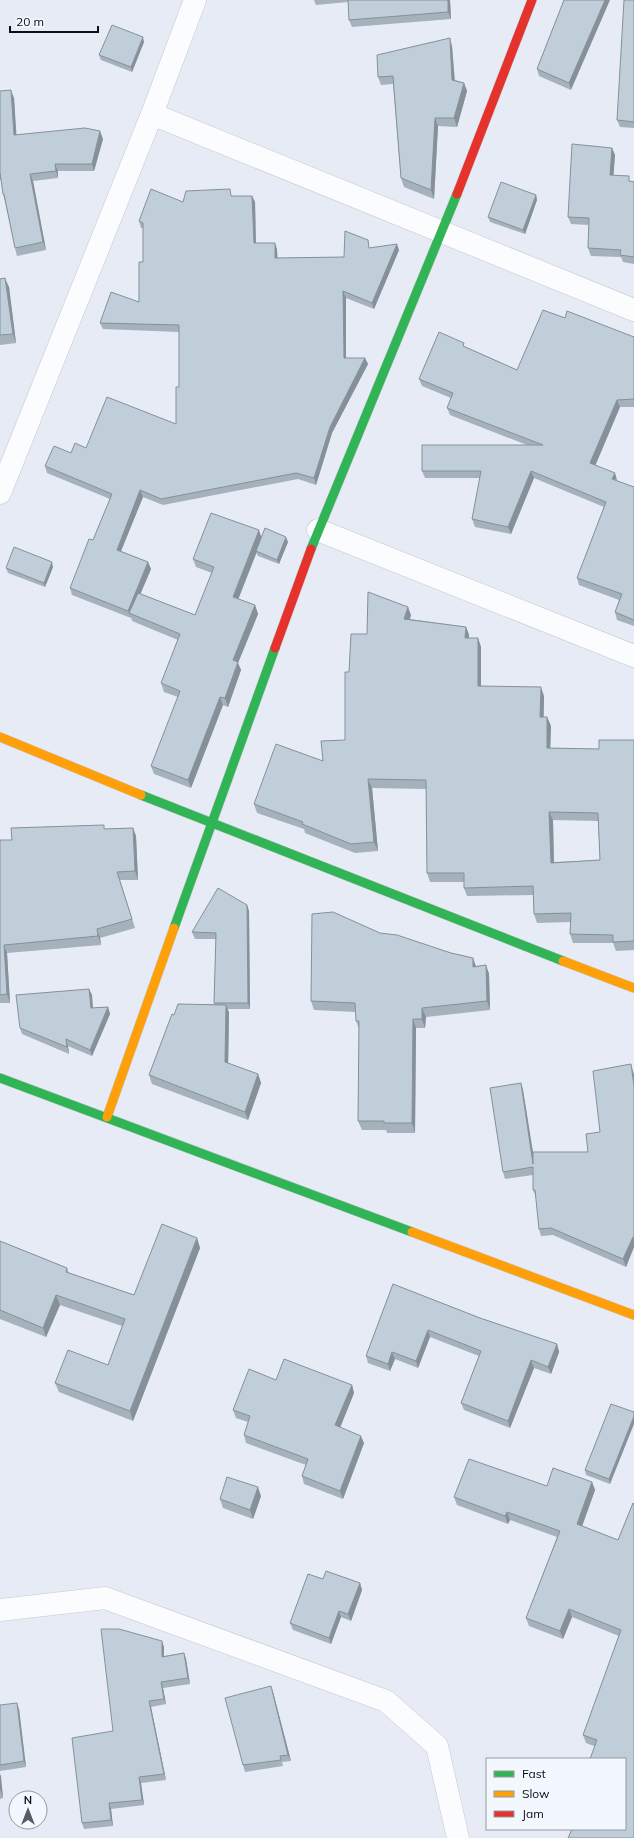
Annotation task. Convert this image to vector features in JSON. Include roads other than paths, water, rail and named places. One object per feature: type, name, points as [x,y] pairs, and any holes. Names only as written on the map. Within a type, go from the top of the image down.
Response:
[{"type":"street","points":[[0,493],[152,114],[195,0]]},
{"type":"street","points":[[107,1118],[211,824],[318,530],[443,231],[532,0]]},
{"type":"street","points":[[152,114],[443,231],[634,310]]},
{"type":"street","points":[[318,530],[634,656]]},
{"type":"street","points":[[0,737],[211,824],[634,988]]},
{"type":"street","points":[[0,1078],[634,1315]]},
{"type":"street","points":[[0,1610],[105,1598],[386,1701],[437,1746],[458,1838]]}]
